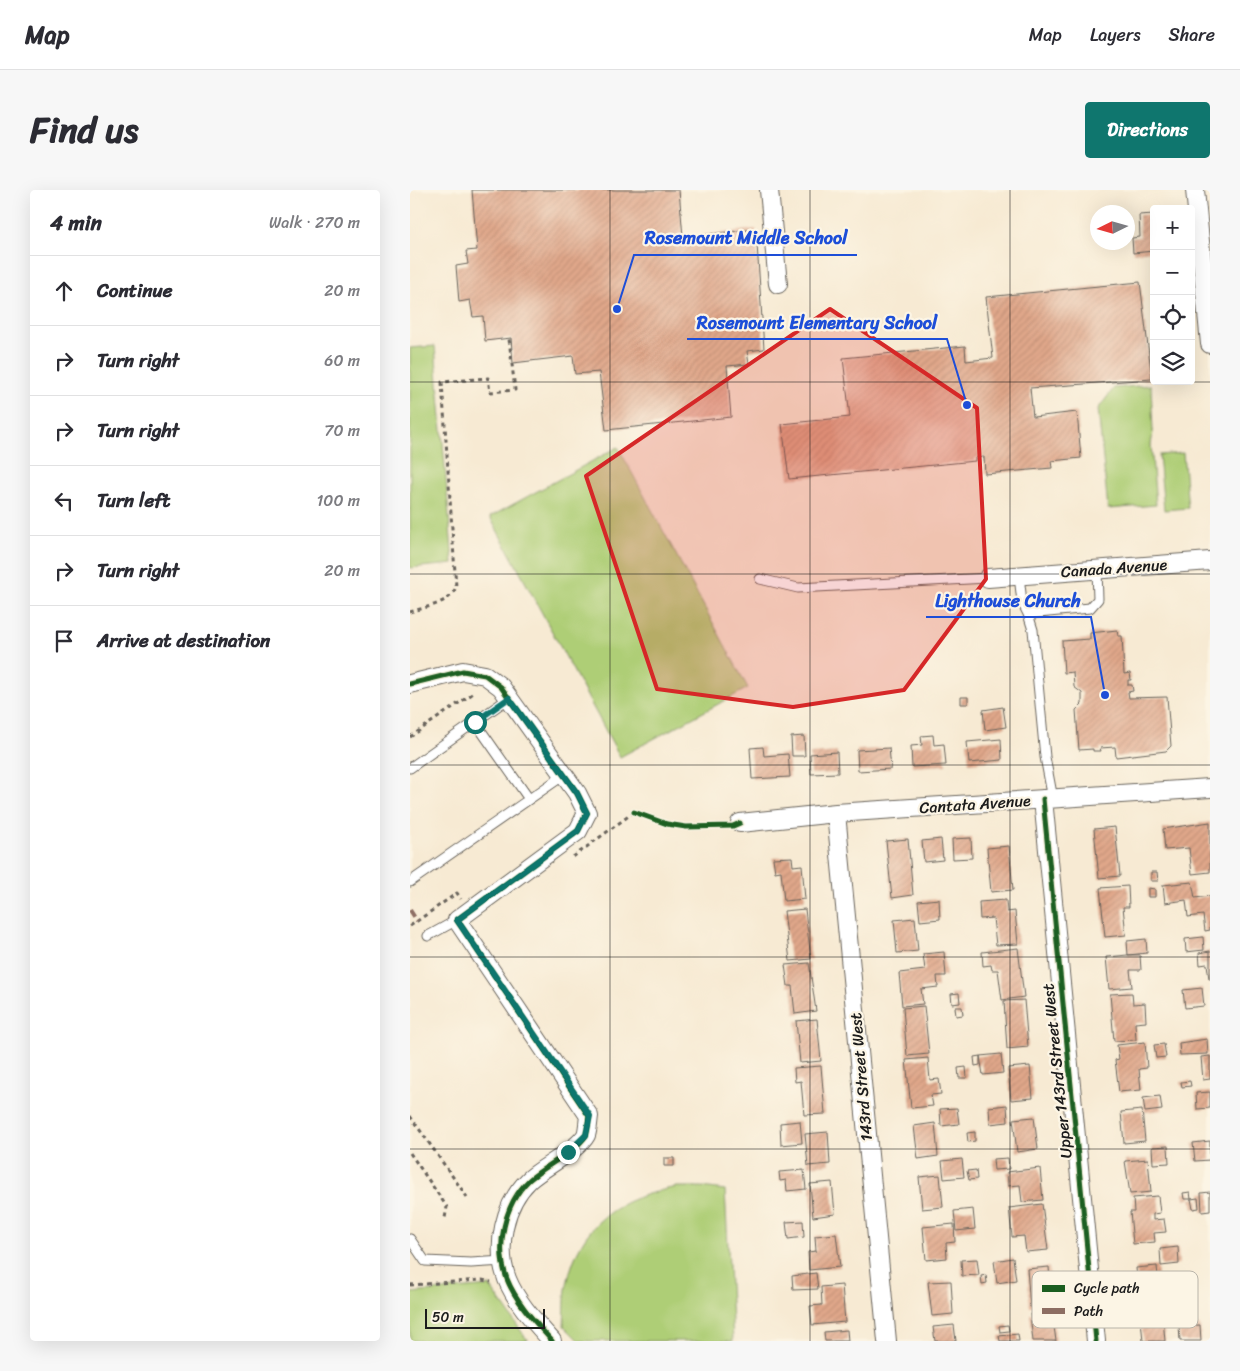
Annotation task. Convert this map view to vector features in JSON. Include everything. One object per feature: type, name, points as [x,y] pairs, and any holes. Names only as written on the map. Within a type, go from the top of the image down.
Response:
[{"type":"street","points":[[769,190],[778,284]]},
{"type":"street","points":[[1195,190],[1210,344]]},
{"type":"street","name":"Canada Avenue","points":[[988,578],[1210,561]]},
{"type":"street","points":[[410,684],[463,671],[485,675],[501,687],[564,775],[587,813],[578,831],[457,920],[590,1116],[586,1135],[568,1152],[529,1180],[514,1198],[501,1238],[507,1279],[520,1300],[552,1341]]},
{"type":"street","name":"Cantata Avenue","points":[[740,823],[836,813],[1210,788]]},
{"type":"street","name":"Upper 143rd Street West","points":[[1048,799],[1090,1271]]},
{"type":"street","name":"143rd Street West","points":[[836,813],[886,1341]]},
{"type":"street","name":"Upper 143rd Street West","points":[[1095,1328],[1096,1341]]},
{"type":"lane","points":[[1028,614],[1090,608],[1098,599],[1097,570]]},
{"type":"lane","points":[[1019,576],[1022,602],[1033,630],[1048,799]]},
{"type":"lane","points":[[760,579],[798,588],[988,578]]},
{"type":"lane","points":[[410,768],[509,698]]},
{"type":"lane","points":[[475,722],[529,799]]},
{"type":"lane","points":[[410,882],[564,775]]},
{"type":"lane","points":[[428,936],[457,920]]},
{"type":"lane","points":[[410,1239],[425,1261],[471,1263],[504,1261]]},
{"type":"path","points":[[410,612],[444,600],[452,594],[456,587],[442,382],[488,378],[490,392],[515,390],[509,339]]},
{"type":"path","points":[[410,737],[472,694]]},
{"type":"path","points":[[594,843],[634,812],[644,815]]},
{"type":"path","points":[[410,1116],[467,1197]]},
{"type":"path","points":[[410,1153],[447,1206],[445,1218]]},
{"type":"path","points":[[410,1285],[482,1280],[494,1284]]},
{"type":"highlighted area","points":[[830,309],[977,408],[986,579],[904,690],[793,707],[657,689],[586,476]]},
{"type":"green space","points":[[435,346],[453,564],[410,568],[410,348]]},
{"type":"green space","points":[[1151,385],[1153,432],[1151,445],[1156,505],[1108,509],[1098,409],[1114,388]]},
{"type":"green space","points":[[618,447],[748,688],[620,757],[490,517]]},
{"type":"green space","points":[[1183,453],[1188,508],[1164,510],[1159,455]]},
{"type":"green space","points":[[677,1187],[725,1190],[733,1341],[579,1341],[564,1326],[567,1284],[573,1262],[581,1244],[605,1216],[620,1206],[637,1198]]},
{"type":"green space","points":[[490,1286],[528,1341],[410,1341],[410,1293]]},
{"type":"building","points":[[472,190],[679,190],[683,237],[756,229],[764,349],[747,351],[749,364],[727,366],[731,417],[606,430],[599,372],[575,374],[573,356],[513,363],[511,338],[485,341],[483,316],[473,317],[470,300],[459,302],[456,266],[468,264],[466,251],[477,250]]},
{"type":"building","points":[[1150,214],[1150,251],[1133,253],[1133,250],[1135,250],[1135,238],[1140,237],[1139,215]]},
{"type":"building","points":[[1140,282],[1150,363],[1150,379],[1030,388],[1033,417],[1077,412],[1081,458],[1051,461],[1052,468],[985,474],[984,457],[975,458],[975,461],[789,479],[782,424],[850,417],[843,358],[965,346],[966,361],[993,358],[986,297]]},
{"type":"building","points":[[1117,630],[1118,636],[1122,636],[1124,674],[1130,673],[1131,680],[1128,680],[1128,685],[1132,685],[1133,691],[1128,692],[1129,698],[1167,697],[1171,746],[1166,751],[1116,757],[1115,747],[1100,748],[1101,751],[1093,751],[1093,749],[1079,750],[1076,710],[1082,704],[1082,693],[1074,687],[1073,672],[1064,673],[1062,641],[1090,639],[1090,633]]},
{"type":"building","points":[[961,697],[968,697],[968,704],[961,704]]},
{"type":"building","points":[[1003,707],[1006,727],[985,730],[983,710]]},
{"type":"building","points":[[933,735],[934,745],[944,744],[946,765],[912,767],[911,746],[922,745],[921,736]]},
{"type":"building","points":[[804,736],[805,756],[792,756],[791,737]]},
{"type":"building","points":[[1001,739],[1002,760],[969,763],[967,742]]},
{"type":"building","points":[[763,747],[764,756],[788,754],[790,777],[752,779],[750,748]]},
{"type":"building","points":[[889,748],[891,769],[858,771],[857,750]]},
{"type":"building","points":[[837,752],[838,773],[811,774],[810,754]]},
{"type":"building","points":[[1210,822],[1210,872],[1192,874],[1189,848],[1165,850],[1163,829]]},
{"type":"building","points":[[1115,827],[1120,876],[1099,878],[1094,829]]},
{"type":"building","points":[[971,838],[972,858],[953,859],[952,839]]},
{"type":"building","points":[[908,839],[913,895],[892,898],[886,841]]},
{"type":"building","points":[[941,839],[943,860],[924,862],[922,841]]},
{"type":"building","points":[[1009,846],[1013,890],[991,892],[987,848]]},
{"type":"building","points":[[792,857],[793,866],[802,865],[805,899],[784,901],[781,871],[775,872],[773,858]]},
{"type":"building","points":[[1151,872],[1157,872],[1158,881],[1151,881]]},
{"type":"building","points":[[1192,882],[1195,898],[1210,896],[1210,930],[1205,931],[1203,915],[1188,917],[1186,900],[1165,903],[1163,885]]},
{"type":"building","points":[[1128,886],[1129,907],[1123,907],[1126,935],[1105,937],[1100,888]]},
{"type":"building","points":[[1148,888],[1155,889],[1155,897],[1148,897]]},
{"type":"building","points":[[939,899],[940,919],[920,921],[918,901]]},
{"type":"building","points":[[1006,900],[1007,912],[1015,911],[1018,944],[996,945],[993,918],[980,919],[979,902]]},
{"type":"building","points":[[805,909],[811,959],[790,961],[784,911]]},
{"type":"building","points":[[915,918],[918,951],[897,953],[894,920]]},
{"type":"building","points":[[1203,937],[1204,950],[1186,952],[1185,939]]},
{"type":"building","points":[[1146,939],[1147,953],[1128,955],[1127,941]]},
{"type":"building","points":[[1018,948],[1024,997],[1002,1000],[998,970],[992,970],[991,965],[983,966],[982,952]]},
{"type":"building","points":[[1210,951],[1209,979],[1207,964],[1200,965],[1199,953]]},
{"type":"building","points":[[944,952],[946,976],[937,976],[938,987],[921,989],[923,1004],[902,1006],[899,973],[925,970],[923,954]]},
{"type":"building","points":[[1140,955],[1141,970],[1130,970],[1132,987],[1109,989],[1106,957]]},
{"type":"building","points":[[809,963],[816,1011],[795,1014],[792,986],[788,986],[785,965]]},
{"type":"building","points":[[1202,988],[1204,1006],[1185,1008],[1183,990]]},
{"type":"building","points":[[959,993],[960,1003],[952,1004],[951,994]]},
{"type":"building","points":[[1132,993],[1133,1004],[1145,1003],[1146,1022],[1135,1023],[1136,1040],[1114,1041],[1110,994]]},
{"type":"building","points":[[1024,1000],[1028,1047],[1007,1049],[1004,1001]]},
{"type":"building","points":[[924,1006],[929,1054],[907,1056],[903,1008]]},
{"type":"building","points":[[955,1007],[962,1007],[963,1015],[956,1016]]},
{"type":"building","points":[[817,1019],[821,1061],[800,1063],[796,1021]]},
{"type":"building","points":[[1207,1039],[1208,1054],[1180,1055],[1179,1043]]},
{"type":"building","points":[[1145,1042],[1147,1068],[1139,1069],[1141,1090],[1119,1092],[1115,1060],[1119,1059],[1117,1045]]},
{"type":"building","points":[[1164,1044],[1166,1057],[1156,1058],[1154,1045]]},
{"type":"building","points":[[1001,1054],[1003,1073],[983,1075],[980,1056]]},
{"type":"building","points":[[980,1056],[980,1065],[975,1066],[974,1057]]},
{"type":"building","points":[[1210,1056],[1210,1079],[1203,1080],[1201,1057]]},
{"type":"building","points":[[928,1058],[930,1080],[939,1079],[941,1094],[931,1095],[933,1106],[911,1108],[906,1060]]},
{"type":"building","points":[[821,1066],[825,1114],[804,1115],[801,1081],[795,1082],[794,1068]]},
{"type":"building","points":[[1030,1066],[1033,1098],[1011,1100],[1008,1068]]},
{"type":"building","points":[[966,1067],[967,1078],[959,1078],[958,1068]]},
{"type":"building","points":[[1190,1081],[1191,1086],[1182,1087],[1181,1082]]},
{"type":"building","points":[[1210,1092],[1210,1108],[1197,1109],[1196,1093]]},
{"type":"building","points":[[1160,1096],[1162,1110],[1145,1112],[1143,1098]]},
{"type":"building","points":[[1007,1105],[1008,1122],[990,1124],[989,1107]]},
{"type":"building","points":[[957,1108],[959,1124],[941,1126],[940,1109]]},
{"type":"building","points":[[1142,1110],[1145,1141],[1124,1143],[1121,1112]]},
{"type":"building","points":[[1034,1117],[1038,1149],[1017,1152],[1013,1119]]},
{"type":"building","points":[[800,1121],[802,1143],[781,1145],[780,1123]]},
{"type":"building","points":[[935,1123],[938,1156],[918,1159],[914,1126]]},
{"type":"building","points":[[828,1132],[830,1164],[808,1166],[805,1134]]},
{"type":"building","points":[[975,1132],[975,1141],[968,1142],[967,1133]]},
{"type":"building","points":[[1210,1141],[1210,1160],[1195,1161],[1193,1143]]},
{"type":"building","points":[[1168,1146],[1169,1163],[1153,1164],[1152,1147]]},
{"type":"building","points":[[664,1158],[674,1158],[674,1166],[664,1166]]},
{"type":"building","points":[[1008,1158],[1009,1169],[994,1170],[993,1159]]},
{"type":"building","points":[[962,1159],[964,1177],[944,1179],[942,1161]]},
{"type":"building","points":[[1148,1159],[1151,1192],[1130,1194],[1125,1161]]},
{"type":"building","points":[[1040,1168],[1043,1200],[1022,1202],[1020,1185],[1008,1186],[1007,1172]]},
{"type":"building","points":[[804,1170],[806,1189],[787,1191],[786,1180],[780,1181],[779,1172]]},
{"type":"building","points":[[976,1170],[977,1179],[969,1180],[967,1171]]},
{"type":"building","points":[[940,1175],[943,1207],[922,1209],[919,1177]]},
{"type":"building","points":[[832,1182],[835,1214],[813,1217],[810,1184]]},
{"type":"building","points":[[1190,1192],[1191,1199],[1184,1199],[1183,1193]]},
{"type":"building","points":[[1210,1192],[1210,1211],[1202,1212],[1201,1193]]},
{"type":"building","points":[[1158,1196],[1160,1213],[1153,1214],[1153,1220],[1164,1219],[1166,1232],[1154,1233],[1155,1242],[1133,1244],[1130,1212],[1134,1212],[1133,1198]]},
{"type":"building","points":[[1198,1198],[1199,1208],[1193,1209],[1191,1199]]},
{"type":"building","points":[[1042,1204],[1048,1250],[1026,1252],[1024,1236],[1012,1237],[1009,1208]]},
{"type":"building","points":[[973,1209],[975,1229],[956,1231],[954,1211]]},
{"type":"building","points":[[803,1221],[804,1237],[788,1239],[786,1222]]},
{"type":"building","points":[[954,1224],[955,1242],[946,1243],[947,1258],[926,1260],[923,1227]]},
{"type":"building","points":[[836,1234],[840,1267],[809,1270],[808,1252],[816,1251],[815,1236]]},
{"type":"building","points":[[1178,1247],[1179,1264],[1161,1266],[1160,1249]]},
{"type":"building","points":[[1013,1258],[1016,1280],[997,1283],[994,1261]]},
{"type":"building","points":[[977,1259],[979,1275],[962,1276],[961,1260]]},
{"type":"building","points":[[1157,1266],[1157,1271],[1136,1271],[1136,1268]]},
{"type":"building","points":[[1049,1267],[1049,1271],[1032,1271],[1032,1307],[1030,1307],[1027,1269]]},
{"type":"building","points":[[816,1273],[818,1289],[793,1290],[792,1276]]},
{"type":"building","points":[[986,1275],[987,1283],[982,1284],[981,1276]]},
{"type":"building","points":[[951,1281],[953,1314],[932,1316],[928,1282]]},
{"type":"building","points":[[842,1285],[845,1322],[812,1325],[810,1306],[822,1305],[821,1287]]},
{"type":"building","points":[[1030,1314],[1032,1314],[1032,1328],[1054,1328],[1056,1341],[1033,1341]]},
{"type":"building","points":[[954,1325],[956,1341],[935,1341],[933,1327]]},
{"type":"building","points":[[1008,1325],[1009,1331],[1000,1332],[999,1326]]},
{"type":"building","points":[[1198,1325],[1200,1325],[1201,1341],[1180,1341],[1179,1328],[1198,1328]]},
{"type":"building","points":[[1142,1328],[1164,1328],[1165,1341],[1143,1341]]},
{"type":"building","points":[[847,1330],[848,1341],[825,1341],[824,1332]]},
{"type":"building","points":[[1018,1334],[1019,1341],[1000,1341],[999,1336]]},
{"type":"marked path","points":[[410,910],[417,921]]},
{"type":"cycle path","points":[[410,684],[463,671],[485,675],[501,687],[577,793],[587,813],[578,831],[457,920],[589,1116],[587,1133],[582,1141],[529,1180],[513,1201],[504,1226],[502,1253],[503,1267],[507,1279],[521,1304],[552,1341]]},
{"type":"cycle path","points":[[1043,799],[1089,1271]]},
{"type":"cycle path","points":[[634,812],[667,824],[686,827],[733,826],[740,823]]},
{"type":"cycle path","points":[[1095,1328],[1096,1341]]},
{"type":"place","name":"Rosemount Middle School","points":[[617,309]]},
{"type":"place","name":"Rosemount Elementary School","points":[[967,405]]},
{"type":"place","name":"Lighthouse Church","points":[[1105,695]]},
{"type":"route","points":[[475,722],[509,698],[577,793],[587,813],[578,831],[457,920],[590,1116],[586,1135],[568,1152]]}]
